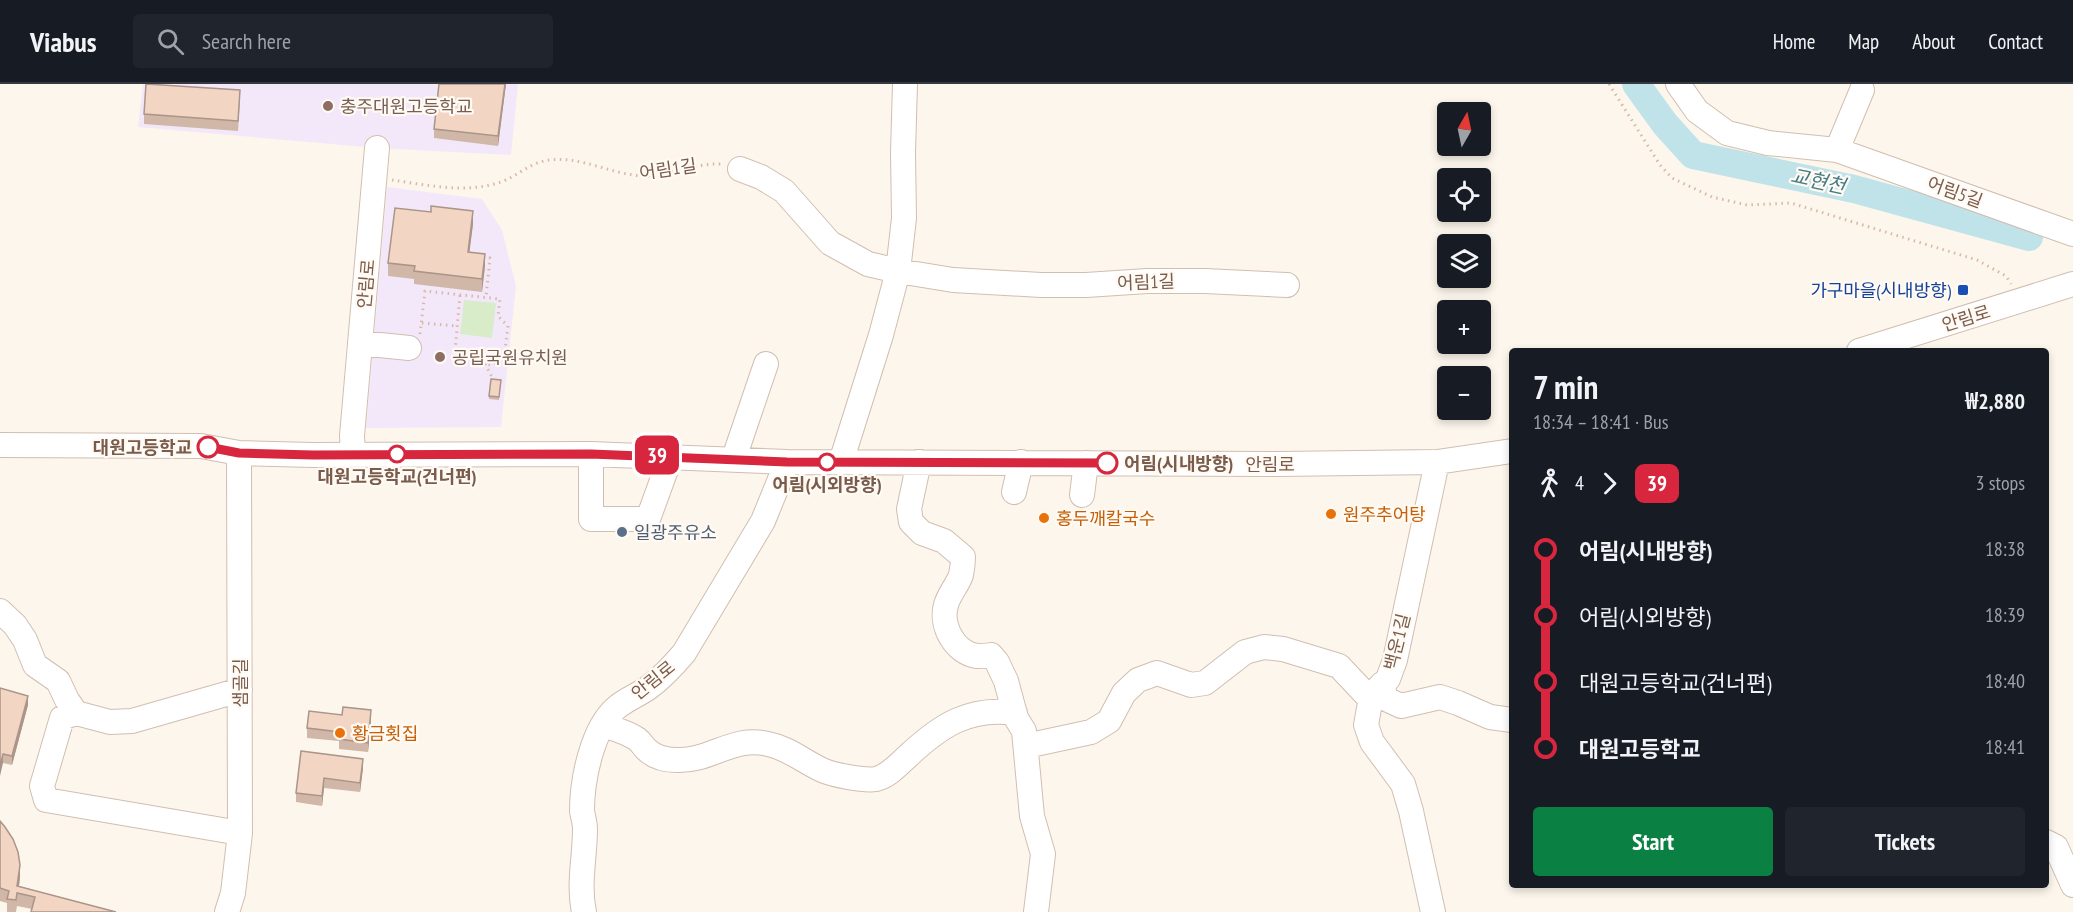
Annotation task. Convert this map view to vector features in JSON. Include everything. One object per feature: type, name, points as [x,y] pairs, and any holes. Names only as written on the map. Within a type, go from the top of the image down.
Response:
[{"type":"street","points":[[841,462],[881,335],[898,271],[904,218],[905,84]]},
{"type":"street","name":"어림5길","points":[[1678,84],[1697,111],[1727,133],[1768,143],[1837,150],[2073,234]]},
{"type":"street","points":[[1837,150],[1862,90]]},
{"type":"street","name":"안림로","points":[[354,455],[352,436],[377,148]]},
{"type":"street","name":"어림1길","points":[[740,169],[761,177],[784,191],[830,243],[868,264],[898,271],[953,280],[1041,285],[1147,281],[1287,285]]},
{"type":"street","name":"안림로","points":[[1869,348],[2073,284]]},
{"type":"street","points":[[360,344],[409,348]]},
{"type":"street","points":[[734,458],[766,364]]},
{"type":"street","name":"안림로","points":[[0,445],[201,446],[239,453],[354,455],[591,454],[734,458],[787,462],[1437,462],[1509,451]]},
{"type":"street","name":"안림로","points":[[0,461],[201,462],[239,453]]},
{"type":"street","name":"샘골길","points":[[227,912],[233,894],[240,832],[239,453]]},
{"type":"street","points":[[591,454],[591,519],[648,519],[671,456]]},
{"type":"street","name":"안림로","points":[[584,912],[581,868],[585,828],[582,810],[585,778],[591,752],[603,725],[616,708],[669,671],[684,653],[763,521],[787,462]]},
{"type":"street","points":[[919,462],[909,509],[911,522],[922,533],[944,541],[963,556],[960,577],[950,593],[945,608],[945,625],[951,638],[962,650],[975,656],[991,655],[997,662],[1006,681],[1014,713],[1024,731],[1032,816],[1043,854],[1036,912]]},
{"type":"street","points":[[1014,492],[1021,462]]},
{"type":"street","name":"백운1길","points":[[1433,912],[1411,811],[1402,784],[1372,742],[1366,725],[1377,693],[1388,679],[1395,660],[1437,462]]},
{"type":"street","points":[[1082,495],[1086,463]]},
{"type":"street","points":[[0,611],[15,625],[25,640],[35,665],[58,681],[76,713]]},
{"type":"street","points":[[1026,746],[1091,732],[1109,721],[1124,693],[1138,680],[1157,673],[1191,685],[1205,683],[1245,652],[1264,646],[1283,648],[1339,666],[1386,699],[1401,706],[1440,698],[1490,717],[1509,720]]},
{"type":"street","points":[[240,690],[132,721],[110,722],[76,713],[62,718],[42,786],[46,801],[240,832]]},
{"type":"street","points":[[603,725],[638,739],[647,750],[661,758],[694,760],[735,744],[750,741],[784,749],[822,770],[875,779],[890,772],[933,733],[950,724],[985,711],[1014,713]]},
{"type":"street","points":[[2058,844],[2073,885]]},
{"type":"path","points":[[1608,84],[1659,165],[1672,178],[1712,197],[1747,205],[1791,203],[1977,260],[2006,276],[2022,300]]},
{"type":"path","name":"어림1길","points":[[375,178],[464,188],[501,182],[532,164],[563,159],[624,174],[647,176],[705,163],[722,164],[740,169]]},
{"type":"path","points":[[475,256],[490,258],[486,298]]},
{"type":"path","points":[[409,348],[420,336],[425,291],[500,299],[498,316],[508,326],[504,357],[494,365],[461,362],[455,351],[460,295]]},
{"type":"path","points":[[422,323],[457,326]]},
{"type":"path","points":[[485,364],[493,379]]},
{"type":"shaded area","name":"충주대원고등학교","points":[[143,84],[518,84],[511,155],[377,148],[138,127]]},
{"type":"shaded area","name":"공립국원유치원","points":[[387,187],[482,199],[502,230],[516,286],[501,427],[366,428]]},
{"type":"green space","points":[[464,300],[496,303],[492,338],[460,334]]},
{"type":"building","points":[[146,84],[240,90],[238,121],[144,114]]},
{"type":"building","points":[[439,84],[505,84],[498,136],[434,129]]},
{"type":"building","points":[[431,206],[473,211],[468,252],[485,254],[482,279],[414,271],[415,266],[388,263],[395,208],[431,212]]},
{"type":"building","points":[[491,379],[501,380],[499,397],[489,396]]},
{"type":"building","points":[[0,688],[28,696],[12,756],[3,754],[0,766]]},
{"type":"building","points":[[343,707],[371,710],[368,743],[339,739],[340,732],[307,728],[309,711],[342,715]]},
{"type":"building","points":[[301,751],[363,759],[360,783],[324,778],[322,796],[296,793]]},
{"type":"building","points":[[0,821],[13,839],[18,852],[20,865],[17,886],[116,912],[31,912],[35,897],[17,893],[16,900],[7,899],[9,891],[0,888]]},
{"type":"waterway","name":"교현천","points":[[1636,84],[1665,124],[1693,155],[1854,189],[2029,237]]},
{"type":"bus line","name":"39","points":[[208,447],[239,453],[313,455],[498,453],[734,458],[787,462],[1107,463]]},
{"type":"place","name":"충주대원고등학교","points":[[328,106]]},
{"type":"place","name":"가구마을(시내방향)","points":[[1963,290]]},
{"type":"place","name":"공립국원유치원","points":[[440,357]]},
{"type":"place","name":"대원고등학교","points":[[208,447]]},
{"type":"place","name":"대원고등학교(건너편)","points":[[397,454]]},
{"type":"place","name":"어림(시외방향)","points":[[827,462]]},
{"type":"place","name":"어림(시내방향)","points":[[1107,463]]},
{"type":"place","name":"원주추어탕","points":[[1331,514]]},
{"type":"place","name":"홍두깨칼국수","points":[[1044,518]]},
{"type":"place","name":"일광주유소","points":[[622,532]]},
{"type":"place","name":"황금횟집","points":[[340,733]]}]
